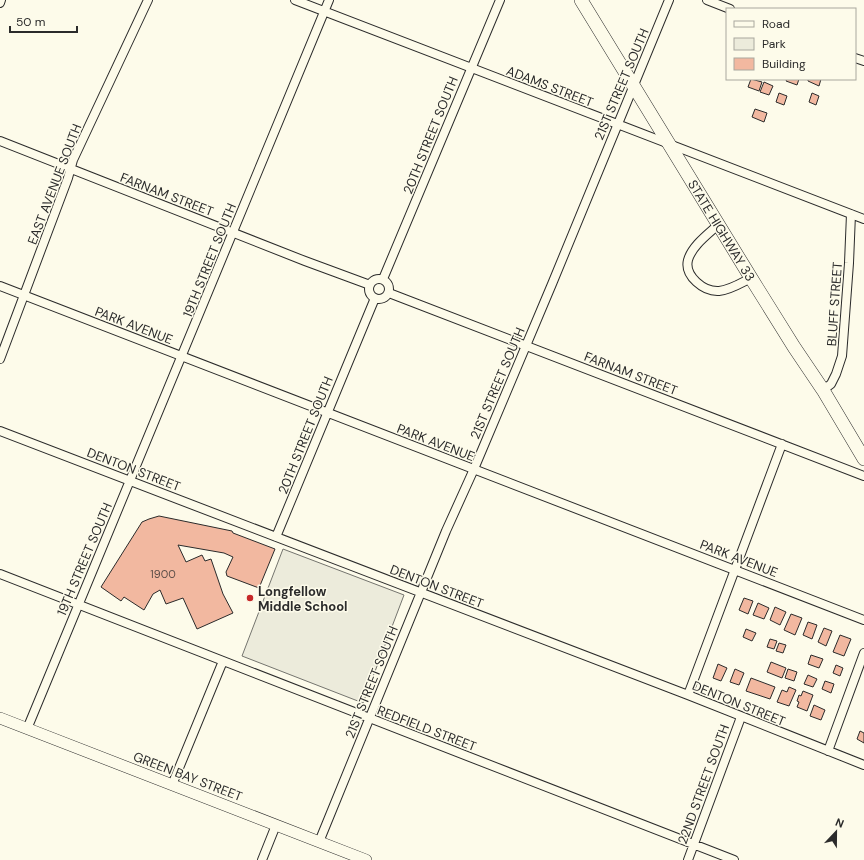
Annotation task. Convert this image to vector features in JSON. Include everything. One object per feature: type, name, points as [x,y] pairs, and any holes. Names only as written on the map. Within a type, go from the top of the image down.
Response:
[{"type":"main road","name":"STATE HIGHWAY 33","points":[[581,0],[718,225],[794,347],[823,390],[864,459]]},
{"type":"street","points":[[0,4],[2,0]]},
{"type":"street","name":"EAST AVENUE SOUTH","points":[[0,359],[76,153],[148,0]]},
{"type":"street","name":"ADAMS STREET","points":[[295,0],[864,219]]},
{"type":"street","name":"19TH STREET SOUTH","points":[[27,729],[329,0]]},
{"type":"street","name":"20TH STREET SOUTH","points":[[383,279],[500,0]]},
{"type":"street","name":"21ST STREET SOUTH","points":[[319,842],[421,593],[669,0]]},
{"type":"street","points":[[707,0],[727,8]]},
{"type":"street","name":"FARNAM STREET","points":[[0,141],[370,285]]},
{"type":"street","name":"BLUFF STREET","points":[[823,390],[831,384],[842,356],[851,214]]},
{"type":"street","points":[[718,225],[703,238],[692,251],[687,267],[689,272],[702,286],[714,291],[726,289],[751,278]]},
{"type":"street","points":[[383,279],[389,286],[389,293],[382,299],[375,298],[370,294],[370,285],[374,280],[383,279]]},
{"type":"street","name":"PARK AVENUE","points":[[0,286],[864,620]]},
{"type":"street","name":"FARNAM STREET","points":[[389,293],[864,476]]},
{"type":"street","name":"20TH STREET SOUTH","points":[[276,537],[375,298]]},
{"type":"street","name":"DENTON STREET","points":[[0,431],[688,695],[864,765]]},
{"type":"street","points":[[688,695],[782,444]]},
{"type":"street","name":"REDFIELD STREET","points":[[0,574],[734,860]]},
{"type":"street","points":[[828,751],[864,653]]},
{"type":"street","points":[[172,785],[223,661]]},
{"type":"street","name":"22ND STREET SOUTH","points":[[688,860],[741,717]]},
{"type":"street","name":"GREEN BAY STREET","points":[[0,718],[366,860]]},
{"type":"street","points":[[262,860],[276,825]]},
{"type":"green space","points":[[283,549],[404,595],[363,703],[242,656]]},
{"type":"building","points":[[751,80],[762,82],[759,91],[748,87]]},
{"type":"building","points":[[786,80],[799,80],[797,85]]},
{"type":"building","points":[[808,80],[821,80],[819,86]]},
{"type":"building","points":[[764,82],[773,86],[769,95],[760,92]]},
{"type":"building","points":[[779,93],[787,96],[784,105],[776,102]]},
{"type":"building","points":[[812,93],[819,96],[816,105],[809,102]]},
{"type":"building","points":[[755,109],[767,113],[764,122],[752,117]]},
{"type":"building","points":[[159,516],[232,531],[233,533],[275,549],[259,588],[227,576],[226,572],[233,557],[224,553],[178,545],[186,562],[202,555],[205,561],[211,559],[223,594],[233,613],[197,629],[183,598],[166,604],[160,590],[153,594],[144,610],[124,597],[121,601],[101,587],[142,522]]},
{"type":"building","points":[[744,598],[753,601],[748,614],[739,610]]},
{"type":"building","points":[[758,603],[769,608],[764,619],[753,615]]},
{"type":"building","points":[[775,607],[786,612],[780,625],[770,620]]},
{"type":"building","points":[[791,614],[802,618],[795,635],[784,630]]},
{"type":"building","points":[[808,622],[817,625],[812,639],[803,635]]},
{"type":"building","points":[[824,628],[832,631],[826,646],[818,642]]},
{"type":"building","points":[[746,629],[756,633],[752,641],[743,637]]},
{"type":"building","points":[[840,635],[851,639],[844,656],[833,652]]},
{"type":"building","points":[[770,639],[777,641],[774,649],[767,647]]},
{"type":"building","points":[[779,643],[786,645],[783,653],[776,651]]},
{"type":"building","points":[[811,655],[823,659],[819,668],[808,664]]},
{"type":"building","points":[[771,662],[786,668],[782,678],[767,672]]},
{"type":"building","points":[[718,664],[727,668],[721,681],[713,678]]},
{"type":"building","points":[[836,665],[843,668],[840,676],[833,673]]},
{"type":"building","points":[[735,669],[744,673],[739,685],[730,682]]},
{"type":"building","points":[[788,669],[797,672],[794,681],[785,678]]},
{"type":"building","points":[[808,675],[817,679],[813,687],[804,684]]},
{"type":"building","points":[[751,678],[775,687],[770,699],[746,691]]},
{"type":"building","points":[[825,681],[834,684],[831,693],[822,689]]},
{"type":"building","points":[[789,687],[796,690],[789,706],[777,702],[782,690],[787,692]]},
{"type":"building","points":[[803,691],[813,695],[807,711],[797,707],[799,695],[801,696]]},
{"type":"building","points":[[814,705],[825,710],[821,720],[810,716]]},
{"type":"building","points":[[860,731],[864,733],[864,743],[857,739]]},
{"type":"place","name":"Longfellow Middle School","points":[[250,598]]}]
